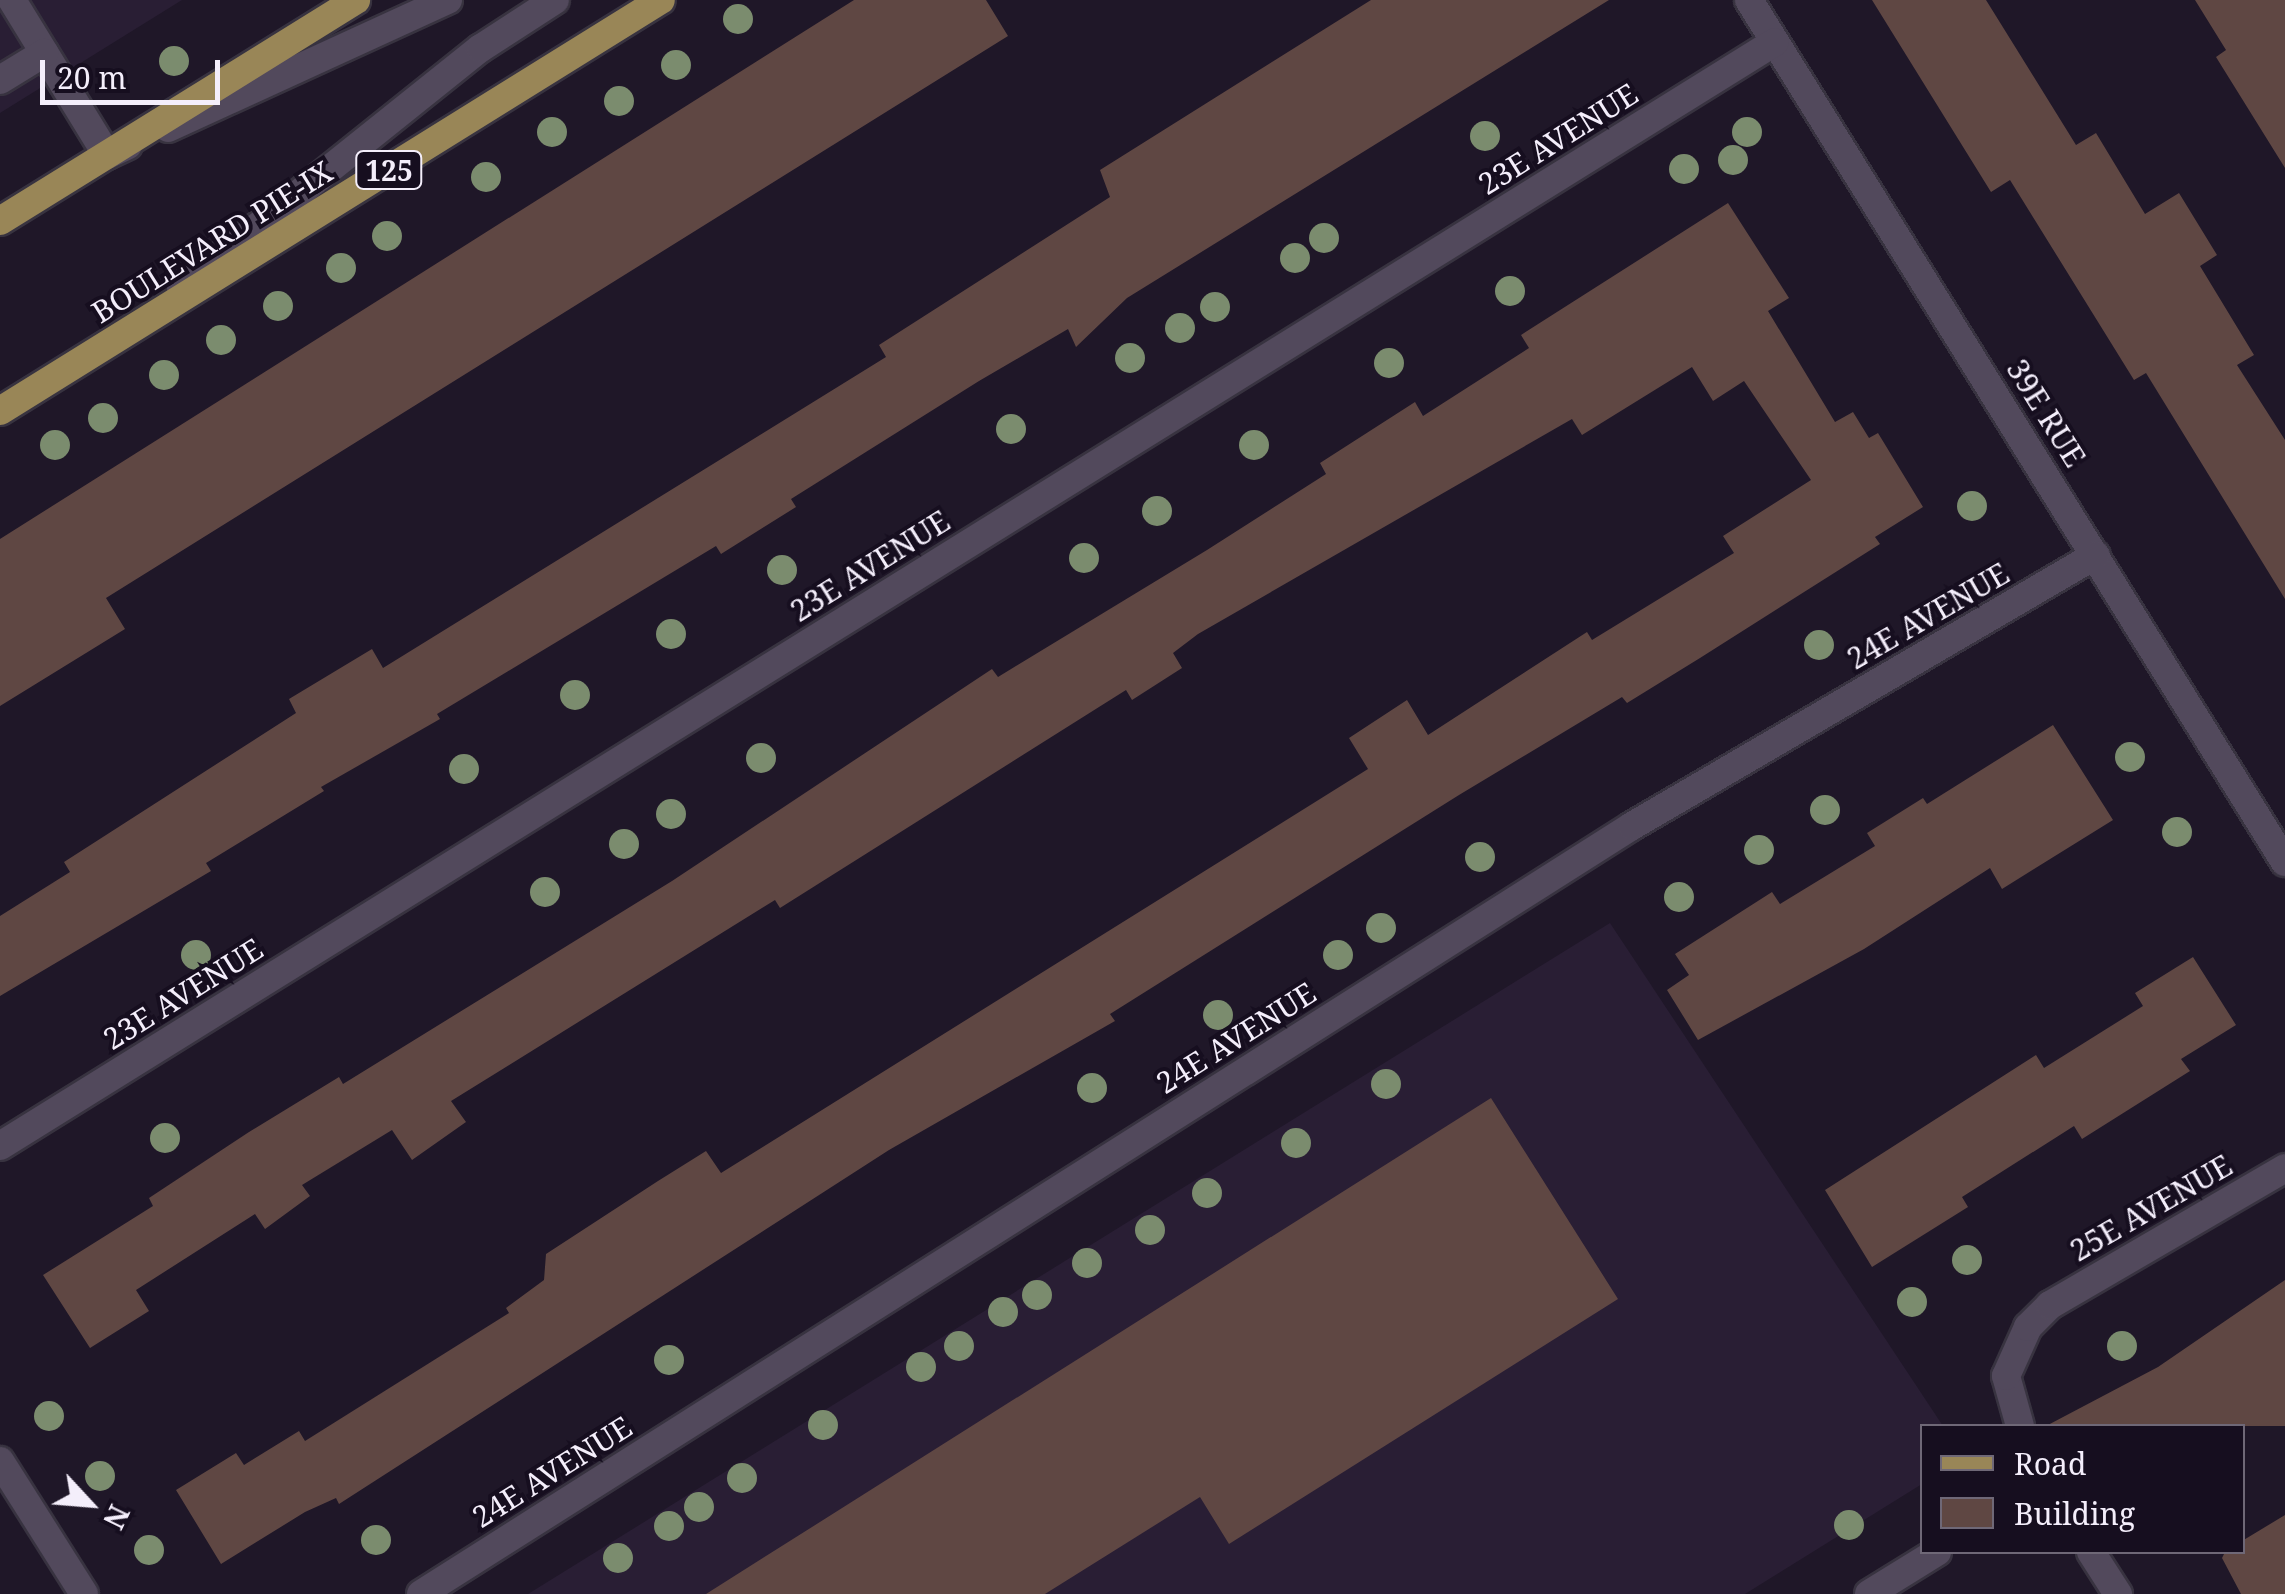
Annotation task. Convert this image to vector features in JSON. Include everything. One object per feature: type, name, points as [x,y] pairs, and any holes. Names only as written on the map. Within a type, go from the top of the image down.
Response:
[{"type":"main road","points":[[0,221],[356,0]]},
{"type":"main road","name":"BOULEVARD PIE-IX","points":[[0,411],[661,0]]},
{"type":"street","points":[[12,0],[107,155],[448,0]]},
{"type":"street","points":[[117,338],[481,48],[555,0]]},
{"type":"street","name":"39E RUE","points":[[1749,0],[2285,862]]},
{"type":"street","name":"23E AVENUE","points":[[0,1146],[1775,42]]},
{"type":"street","points":[[0,80],[44,53]]},
{"type":"street","name":"24E AVENUE","points":[[421,1594],[1632,826],[2096,556]]},
{"type":"street","name":"25E AVENUE","points":[[2019,1424],[2006,1376],[2028,1327],[2050,1305],[2285,1168]]},
{"type":"street","points":[[0,1461],[84,1594]]},
{"type":"street","points":[[1868,1594],[1934,1554]]},
{"type":"street","points":[[2093,1554],[2118,1594]]},
{"type":"shaded area","points":[[0,0],[182,0],[0,113]]},
{"type":"shaded area","points":[[1610,923],[1942,1424],[1920,1424],[1920,1485],[1745,1594],[528,1594]]},
{"type":"building","points":[[854,0],[986,0],[1008,36],[106,598],[125,629],[0,706],[0,539]]},
{"type":"building","points":[[1371,0],[1609,0],[1127,298],[1076,347],[1068,329],[979,381],[791,499],[796,507],[721,554],[716,546],[437,714],[440,719],[321,787],[324,791],[206,863],[211,871],[0,996],[0,916],[70,872],[64,862],[296,713],[289,699],[372,649],[383,668],[886,357],[879,345],[1110,197],[1100,170]]},
{"type":"building","points":[[1872,0],[1986,0],[2076,145],[2096,133],[2145,214],[2179,193],[2217,255],[2200,266],[2254,355],[2237,365],[2285,440],[2285,599],[2146,373],[2134,380],[2010,180],[1991,192]]},
{"type":"building","points":[[2195,0],[2285,0],[2285,168],[2216,57],[2226,50]]},
{"type":"building","points":[[1728,203],[1789,298],[1768,311],[1835,422],[1853,412],[1869,438],[1878,433],[1923,507],[1875,537],[1880,544],[1700,658],[1627,703],[1622,697],[1459,795],[1110,1014],[1115,1021],[889,1150],[339,1504],[336,1498],[305,1512],[221,1564],[176,1490],[236,1453],[244,1465],[299,1431],[305,1441],[509,1313],[506,1308],[544,1280],[546,1254],[658,1181],[706,1151],[721,1173],[1368,769],[1349,738],[1407,700],[1428,735],[1587,632],[1592,640],[1734,553],[1723,536],[1811,480],[1744,381],[1713,401],[1692,367],[1582,435],[1572,419],[1198,634],[1173,653],[1182,668],[1132,700],[1126,690],[780,908],[775,900],[451,1101],[466,1122],[412,1160],[392,1130],[302,1185],[310,1196],[265,1229],[255,1214],[136,1290],[149,1311],[90,1348],[43,1275],[153,1206],[149,1198],[249,1132],[339,1077],[343,1084],[672,881],[992,669],[998,677],[1207,550],[1326,474],[1320,463],[1415,402],[1423,416],[1529,348],[1521,335]]},
{"type":"building","points":[[2053,725],[2113,820],[2002,889],[1990,868],[1864,949],[1698,1040],[1667,990],[1689,975],[1675,954],[1772,892],[1780,904],[1875,846],[1867,833],[1923,798],[1927,804]]},
{"type":"building","points":[[2193,957],[2236,1025],[2181,1059],[2190,1071],[2082,1139],[2074,1126],[1962,1197],[1968,1207],[1872,1267],[1825,1190],[2036,1055],[2044,1068],[2143,1006],[2135,993]]},
{"type":"building","points":[[1491,1098],[1618,1299],[1229,1544],[1200,1497],[1045,1594],[706,1594]]},
{"type":"building","points":[[2285,1280],[2285,1426],[2050,1424],[2158,1367]]},
{"type":"building","points":[[2285,1515],[2285,1594],[2241,1594],[2222,1558],[2224,1554],[2245,1554],[2245,1539]]}]
